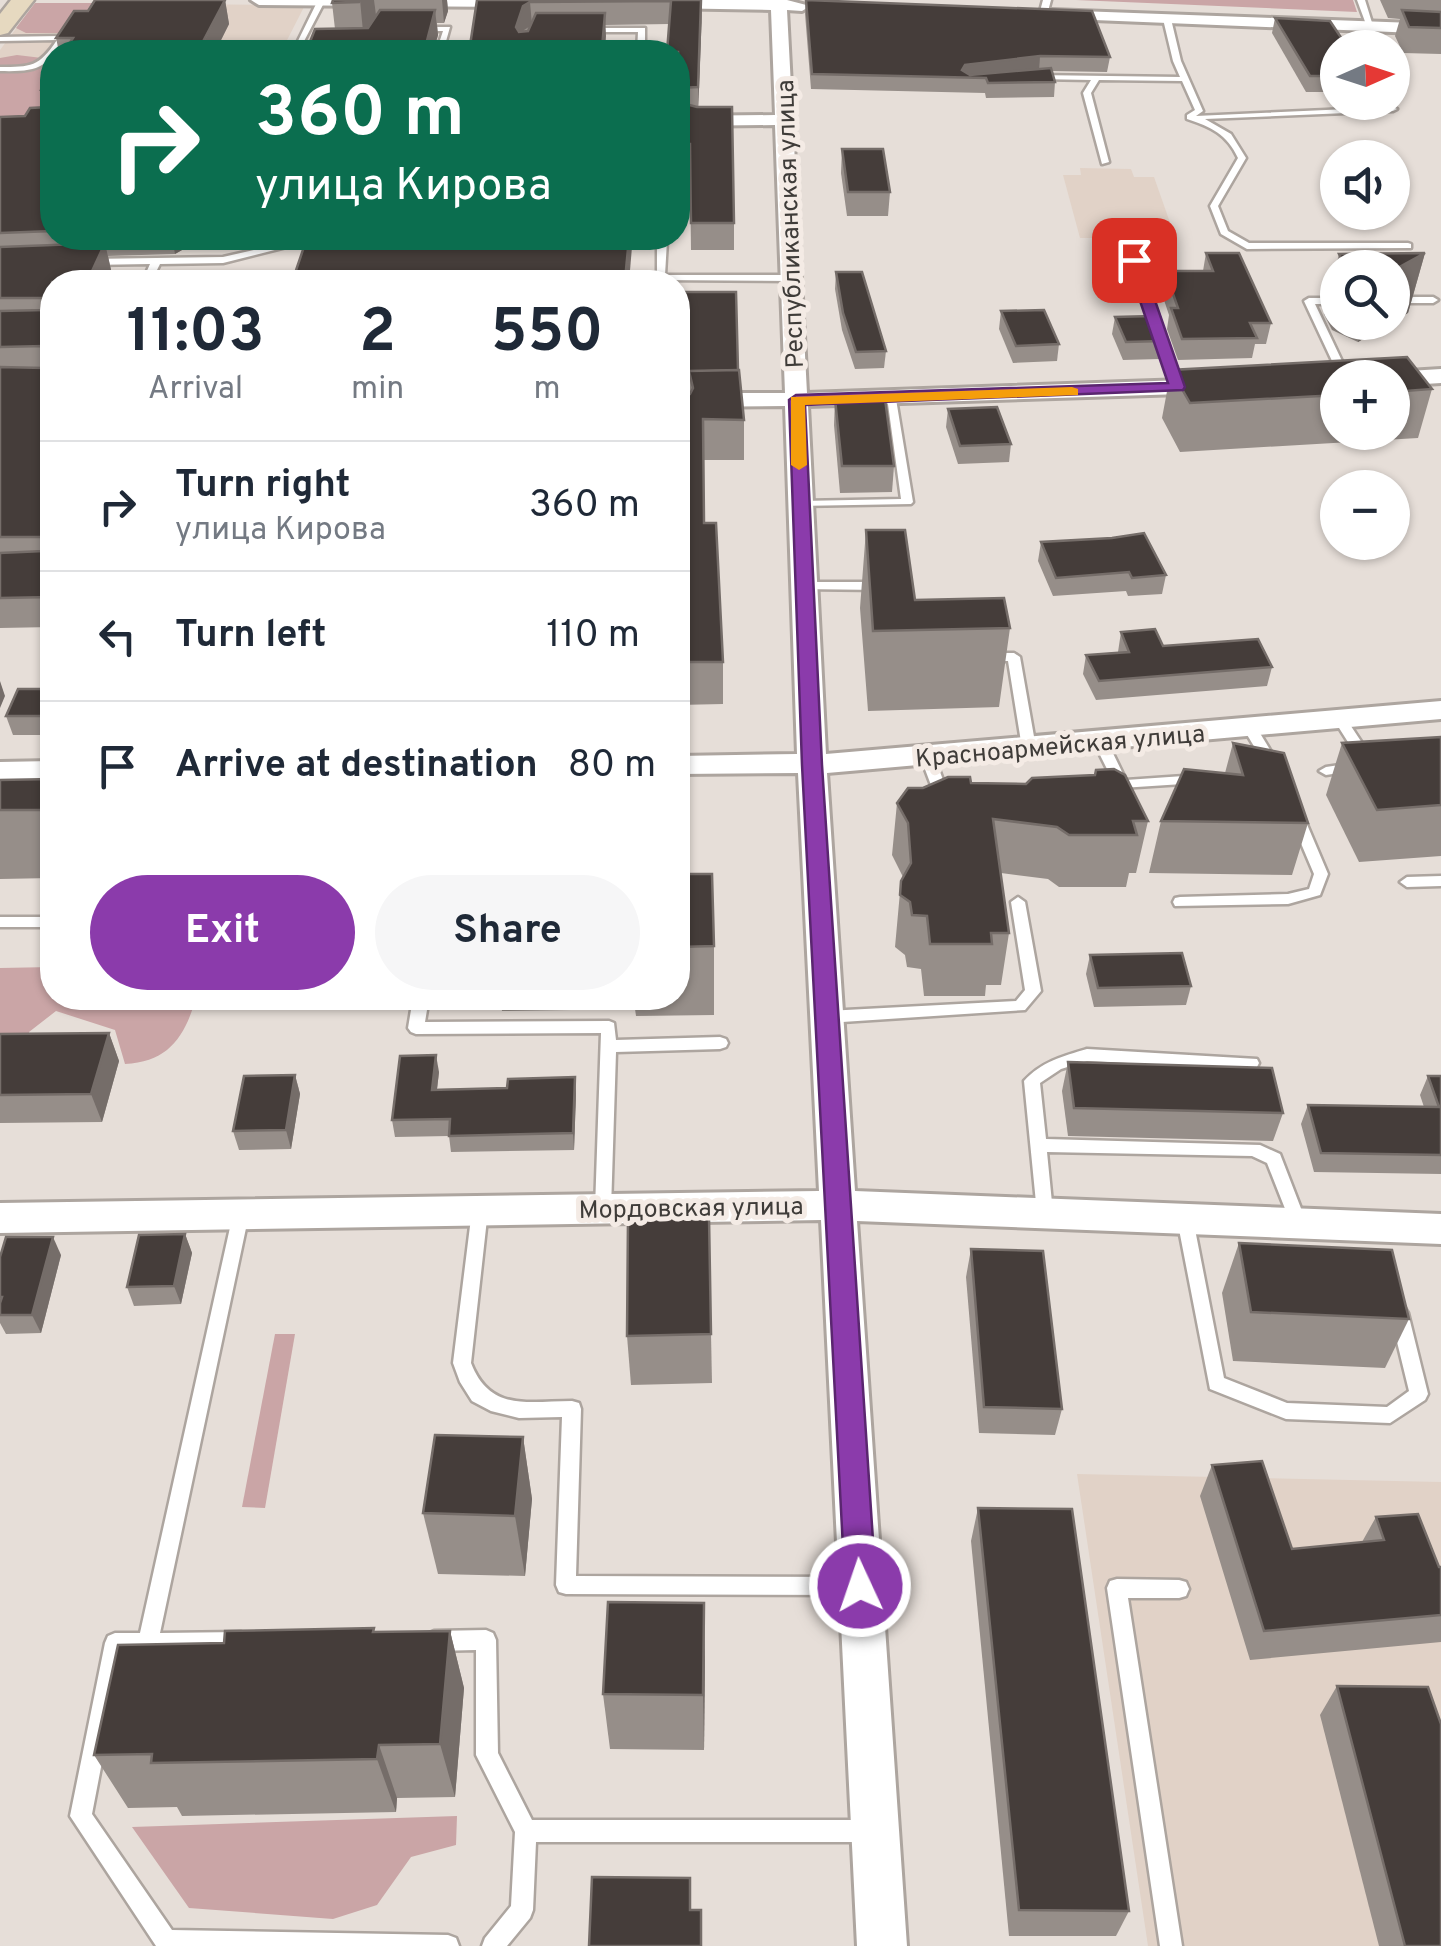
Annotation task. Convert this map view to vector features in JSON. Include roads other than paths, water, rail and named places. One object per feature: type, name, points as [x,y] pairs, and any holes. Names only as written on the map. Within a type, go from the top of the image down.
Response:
[{"type":"main road","points":[[0,28],[22,0]]},
{"type":"street","points":[[259,0],[531,2]]},
{"type":"street","points":[[648,3],[779,2],[818,6]]},
{"type":"street","name":"Республиканская улица","points":[[779,2],[812,765],[882,1946]]},
{"type":"street","points":[[1039,10],[1167,19],[1285,16],[1441,29]]},
{"type":"street","points":[[690,120],[784,120]]},
{"type":"street","points":[[1410,378],[1441,376]]},
{"type":"street","points":[[690,384],[755,383]]},
{"type":"street","points":[[690,405],[1231,385]]},
{"type":"street","name":"Красноармейская улица","points":[[690,765],[812,765],[1441,710]]},
{"type":"street","points":[[0,771],[40,770]]},
{"type":"street","name":"Мордовская улица","points":[[0,1218],[838,1205],[1299,1224],[1380,1234],[1441,1229]]},
{"type":"lane","points":[[301,40],[321,0]]},
{"type":"lane","points":[[1361,0],[1371,26]]},
{"type":"lane","points":[[1167,19],[1184,79],[1200,111],[1190,118]]},
{"type":"lane","points":[[412,29],[447,29],[444,40]]},
{"type":"lane","points":[[569,30],[642,30],[642,40]]},
{"type":"lane","points":[[0,39],[61,40]]},
{"type":"lane","points":[[0,69],[40,67]]},
{"type":"lane","points":[[1096,78],[1087,93],[1105,162]]},
{"type":"lane","points":[[1025,79],[1184,79]]},
{"type":"lane","points":[[1190,118],[1320,112]]},
{"type":"lane","points":[[1190,118],[1218,126],[1238,146],[1242,158],[1214,206],[1224,232],[1246,246],[1408,246]]},
{"type":"lane","points":[[80,262],[223,260],[260,250]]},
{"type":"lane","points":[[1134,260],[1178,387]]},
{"type":"lane","points":[[152,270],[156,261]]},
{"type":"lane","points":[[690,280],[791,278]]},
{"type":"lane","points":[[1410,300],[1433,300]]},
{"type":"lane","points":[[1320,301],[1309,301],[1320,325]]},
{"type":"lane","points":[[800,504],[907,502],[890,399]]},
{"type":"lane","points":[[804,586],[896,586]]},
{"type":"lane","points":[[979,657],[1014,657],[1029,748]]},
{"type":"lane","points":[[1326,770],[1378,766],[1357,750],[1340,720]]},
{"type":"lane","points":[[1250,728],[1276,772],[1257,774]]},
{"type":"lane","points":[[1100,741],[1122,785]]},
{"type":"lane","points":[[927,756],[945,802]]},
{"type":"lane","points":[[1102,787],[1218,777]]},
{"type":"lane","points":[[1180,902],[1288,899],[1315,892],[1322,874],[1287,796]]},
{"type":"lane","points":[[928,804],[964,800]]},
{"type":"lane","points":[[1407,882],[1441,881]]},
{"type":"lane","points":[[826,1017],[1020,1006],[1033,991],[1018,902]]},
{"type":"lane","points":[[0,922],[40,922]]},
{"type":"lane","points":[[419,1010],[416,1028],[609,1027],[603,1208]]},
{"type":"lane","points":[[608,1046],[720,1042]]},
{"type":"lane","points":[[1046,1214],[1032,1081],[1055,1065],[1087,1055],[1251,1064]]},
{"type":"lane","points":[[1038,1145],[1254,1150],[1274,1158],[1299,1224]]},
{"type":"lane","points":[[480,1210],[462,1363],[468,1388],[500,1408],[572,1409],[566,1585],[860,1586]]},
{"type":"lane","points":[[148,1643],[241,1214]]},
{"type":"lane","points":[[1186,1219],[1216,1383],[1286,1411],[1390,1415],[1420,1394],[1393,1288]]},
{"type":"lane","points":[[1170,1946],[1117,1588],[1178,1589]]},
{"type":"lane","points":[[406,1641],[486,1640],[488,1755],[526,1830],[522,1910],[493,1946]]},
{"type":"lane","points":[[267,1642],[115,1644],[81,1816],[166,1940],[448,1946]]},
{"type":"lane","points":[[526,1830],[876,1831]]}]
